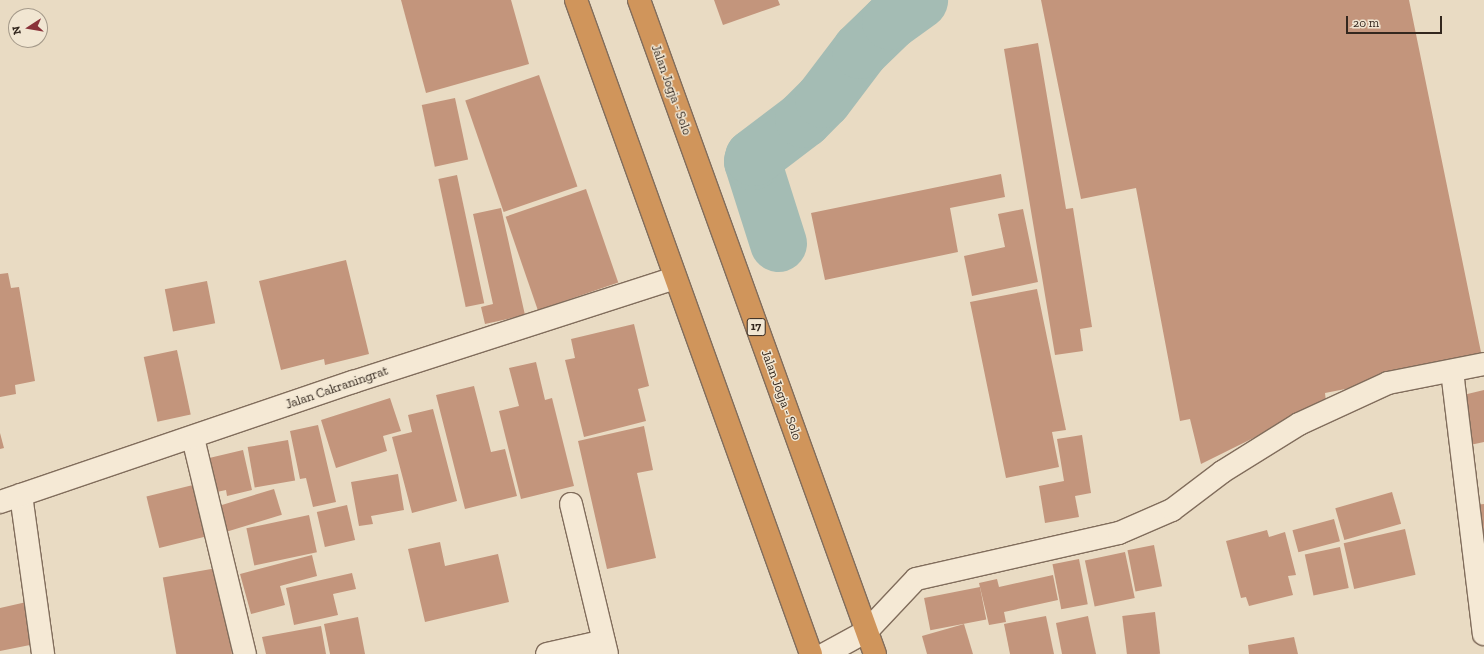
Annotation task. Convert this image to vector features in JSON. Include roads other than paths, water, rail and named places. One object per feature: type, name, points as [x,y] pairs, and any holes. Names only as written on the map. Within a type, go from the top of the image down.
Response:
[{"type":"highway","points":[[576,0],[811,654]]},
{"type":"highway","name":"Jalan Jogja - Solo","points":[[639,0],[875,654]]},
{"type":"street","name":"Jalan Cakraningrat","points":[[0,502],[193,438],[353,382],[675,278]]},
{"type":"street","points":[[825,654],[867,631],[916,579],[1119,533],[1172,510],[1222,472],[1299,424],[1388,383],[1484,364]]},
{"type":"street","points":[[1452,371],[1484,634]]},
{"type":"street","points":[[193,438],[245,654]]},
{"type":"street","points":[[21,495],[43,654]]},
{"type":"street","points":[[547,654],[605,648],[571,504]]},
{"type":"waterway","points":[[778,243],[752,161],[753,157],[803,119],[823,99],[860,50],[890,21],[919,0]]}]
